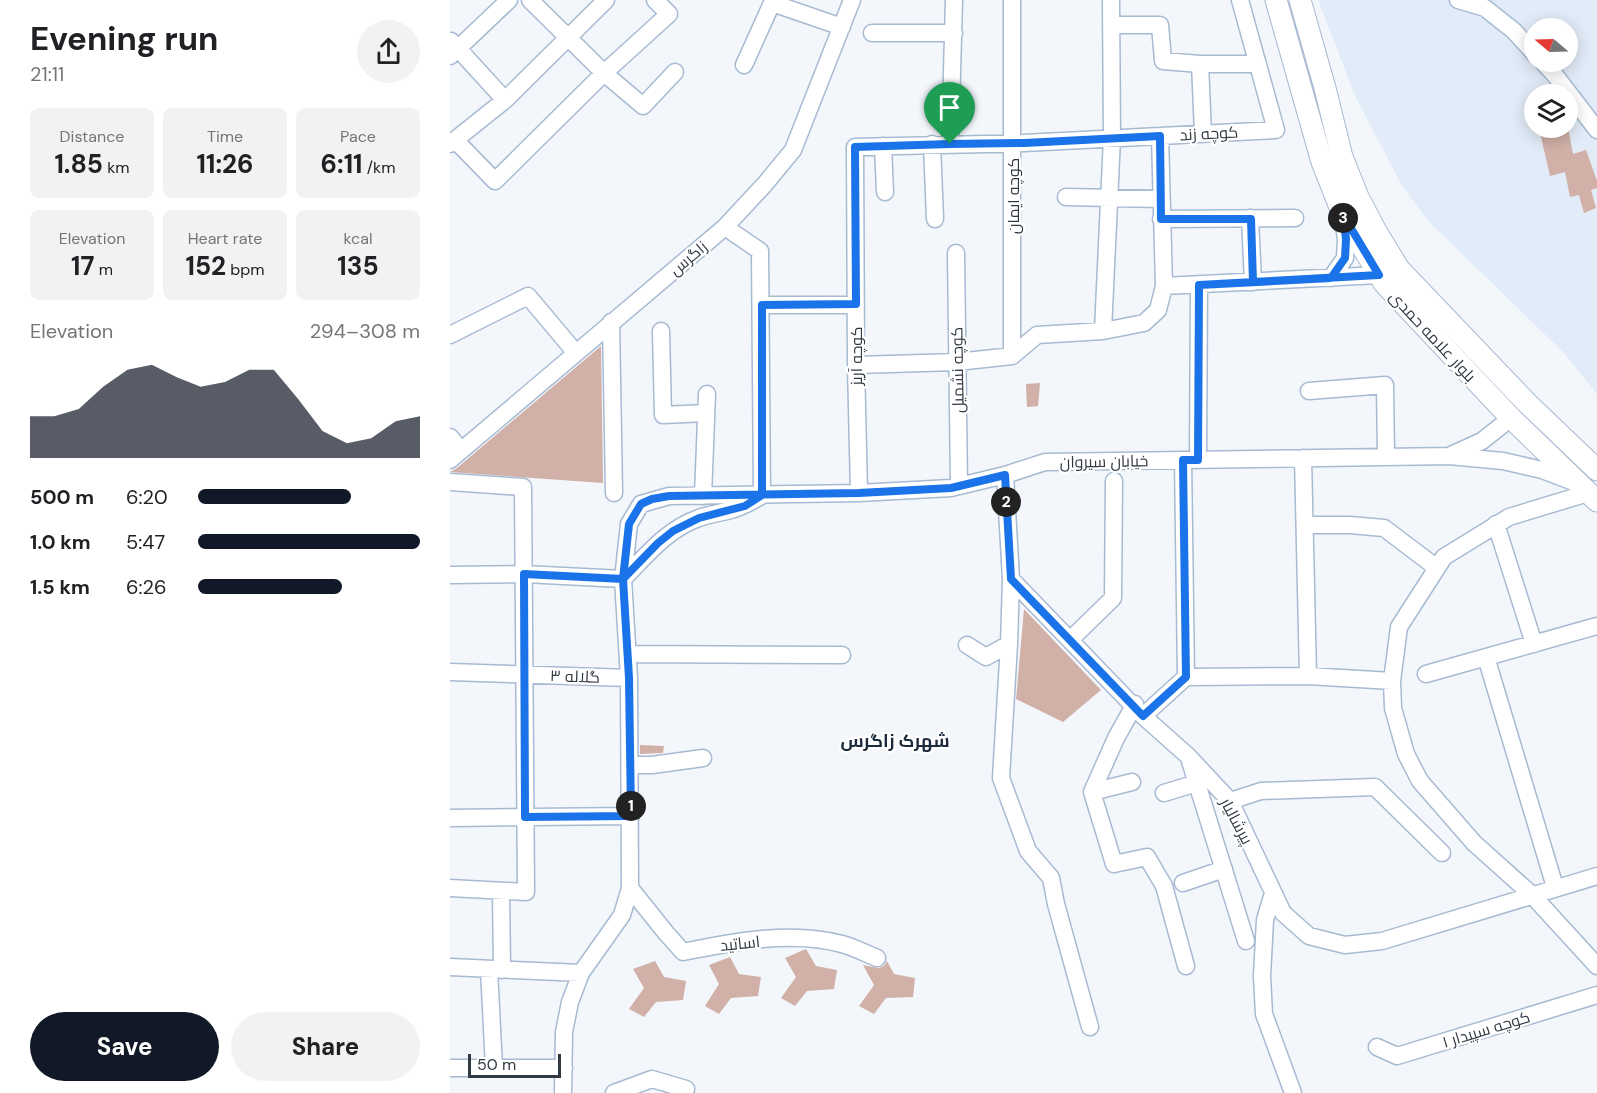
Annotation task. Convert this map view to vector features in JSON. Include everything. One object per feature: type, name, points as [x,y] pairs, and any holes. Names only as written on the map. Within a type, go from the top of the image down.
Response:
[{"type":"main road","name":"بلوار علامه حمدی","points":[[1276,0],[1322,162],[1343,215],[1379,275],[1408,311],[1510,418],[1588,493]]},
{"type":"main road","name":"بلوار علامه حمدی","points":[[1300,0],[1342,157],[1358,197],[1377,234],[1400,269],[1526,402],[1597,470]]},
{"type":"main road","points":[[1304,94],[1325,88]]},
{"type":"street","points":[[505,100],[453,48],[509,0]]},
{"type":"street","points":[[530,0],[604,73],[643,106],[675,72]]},
{"type":"street","points":[[606,0],[505,100],[452,142],[495,181],[604,73],[669,14],[655,0]]},
{"type":"street","name":"زاگرس","points":[[454,449],[575,352],[724,227],[765,184],[793,150],[852,0]]},
{"type":"street","points":[[950,144],[954,0]]},
{"type":"street","name":"کوچه ایمان","points":[[1012,0],[1012,356]]},
{"type":"street","points":[[1103,331],[1112,138],[1111,0]]},
{"type":"street","points":[[1111,25],[1160,25],[1163,61],[1200,64],[1258,64],[1240,0]]},
{"type":"street","points":[[1458,0],[1485,8],[1524,42]]},
{"type":"street","points":[[744,65],[772,3],[842,27]]},
{"type":"street","points":[[872,33],[954,33]]},
{"type":"street","points":[[1200,64],[1203,134]]},
{"type":"street","name":"کوچه زند","points":[[855,147],[1013,143],[1276,130],[1258,64]]},
{"type":"street","points":[[1552,72],[1597,130]]},
{"type":"street","points":[[856,366],[957,362],[1012,356],[1037,335],[1103,331],[1144,323],[1158,310],[1164,286],[1160,136]]},
{"type":"street","points":[[933,144],[935,219]]},
{"type":"street","points":[[883,146],[885,192]]},
{"type":"street","name":"کوچه آریز","points":[[855,147],[859,493]]},
{"type":"street","points":[[1066,197],[1160,199]]},
{"type":"street","points":[[1331,278],[1345,258],[1346,239],[1343,215]]},
{"type":"street","points":[[1161,219],[1295,218]]},
{"type":"street","points":[[1251,219],[1253,282]]},
{"type":"street","points":[[724,227],[760,251],[762,495]]},
{"type":"street","name":"کوچه نشمیل","points":[[956,253],[959,486]]},
{"type":"street","points":[[1164,286],[1379,275]]},
{"type":"street","points":[[1186,677],[1190,460],[1199,285]]},
{"type":"street","points":[[450,335],[528,296],[575,352]]},
{"type":"street","points":[[762,305],[856,304]]},
{"type":"street","points":[[610,322],[614,493]]},
{"type":"street","points":[[661,331],[663,415],[706,413]]},
{"type":"street","points":[[1310,391],[1386,385],[1386,457]]},
{"type":"street","points":[[703,496],[707,394]]},
{"type":"street","points":[[1449,456],[1482,441],[1510,418]]},
{"type":"street","name":"خیابان سیروان","points":[[563,1093],[564,1032],[570,1002],[581,973],[622,915],[630,888],[629,678],[623,579],[629,524],[641,504],[669,496],[859,493],[959,486],[1005,475],[1044,462],[1449,456],[1503,461],[1542,470],[1588,493]]},
{"type":"street","points":[[1303,458],[1308,676]]},
{"type":"street","points":[[1005,475],[1011,579],[1001,778],[1028,850],[1051,878],[1090,1028]]},
{"type":"street","points":[[1071,639],[1113,598],[1114,481]]},
{"type":"street","points":[[450,482],[523,487],[526,892],[450,888]]},
{"type":"street","points":[[1588,493],[1509,517],[1444,557],[1399,627],[1392,681],[1393,708],[1406,754],[1420,781],[1474,843],[1532,895],[1597,966]]},
{"type":"street","name":"خیابان سیروان","points":[[623,579],[673,531],[699,518],[745,506],[762,495]]},
{"type":"street","points":[[1496,524],[1534,644]]},
{"type":"street","points":[[1305,525],[1384,528],[1437,568]]},
{"type":"street","points":[[450,575],[524,574],[623,579]]},
{"type":"street","name":"پیرشالیار","points":[[1011,579],[1230,801],[1283,913],[1309,936],[1345,945],[1382,941],[1597,876]]},
{"type":"street","points":[[1426,674],[1597,626]]},
{"type":"street","points":[[967,645],[986,657],[1009,644]]},
{"type":"street","points":[[628,654],[842,655]]},
{"type":"street","points":[[1486,657],[1555,887]]},
{"type":"street","name":"گلاله ۳","points":[[450,672],[629,678]]},
{"type":"street","points":[[1186,966],[1164,886],[1148,857],[1114,864],[1092,792],[1116,738],[1139,710],[1186,677],[1308,676],[1392,681]]},
{"type":"street","points":[[1188,756],[1245,941]]},
{"type":"street","points":[[630,765],[652,765],[703,758]]},
{"type":"street","points":[[1092,792],[1132,782]]},
{"type":"street","points":[[1164,793],[1197,783]]},
{"type":"street","points":[[1230,801],[1261,791],[1375,787],[1442,853]]},
{"type":"street","points":[[450,818],[631,816]]},
{"type":"street","points":[[1183,884],[1224,869]]},
{"type":"street","name":"اساتید","points":[[630,888],[683,952],[736,942],[800,938],[841,944],[877,958]]},
{"type":"street","points":[[494,1068],[495,969],[501,891]]},
{"type":"street","points":[[1273,893],[1265,920],[1262,976],[1264,1014],[1293,1093]]},
{"type":"street","points":[[450,967],[581,973]]},
{"type":"street","name":"کوچه سپیدار ۱","points":[[1377,1047],[1397,1056],[1597,995]]},
{"type":"street","points":[[450,1068],[564,1068]]},
{"type":"street","points":[[614,1093],[652,1079],[686,1089]]},
{"type":"shaded area","points":[[1318,0],[1597,0],[1597,394],[1563,352],[1429,222],[1402,186],[1355,96]]},
{"type":"building","points":[[1541,138],[1570,138],[1573,154],[1586,150],[1597,181],[1597,188],[1591,190],[1596,208],[1584,213],[1579,195],[1570,197],[1565,172],[1550,176]]},
{"type":"building","points":[[601,346],[603,483],[450,472],[457,468]]},
{"type":"building","points":[[1040,383],[1038,406],[1027,407],[1026,384]]},
{"type":"building","points":[[1024,609],[1101,690],[1063,722],[1016,699]]},
{"type":"building","points":[[640,745],[664,746],[663,753],[640,754]]},
{"type":"building","points":[[806,949],[816,966],[837,970],[834,989],[807,991],[795,1006],[781,998],[796,977],[785,958]]},
{"type":"building","points":[[730,957],[739,974],[761,977],[758,996],[731,998],[719,1014],[705,1006],[719,984],[709,965]]},
{"type":"building","points":[[655,961],[664,977],[686,981],[683,1000],[656,1002],[644,1017],[629,1009],[644,988],[633,969]]},
{"type":"building","points":[[887,961],[894,974],[915,978],[913,997],[886,998],[874,1014],[859,1006],[874,985],[863,965],[879,968]]},
{"type":"district","name":"شهرک زاگرس","points":[[895,741]]},
{"type":"route","points":[[950,144],[855,147],[856,304],[762,305],[762,495],[745,506],[699,518],[673,531],[623,579],[629,678],[631,816],[525,817],[524,574],[623,579],[629,524],[641,504],[652,499],[669,496],[762,495],[859,493],[951,488],[1005,475],[1011,579],[1135,704],[1143,716],[1186,677],[1183,460],[1198,460],[1199,285],[1331,278],[1345,258],[1346,239],[1343,215],[1379,275],[1253,282],[1251,219],[1161,219],[1160,136],[1024,143],[950,144]]}]
